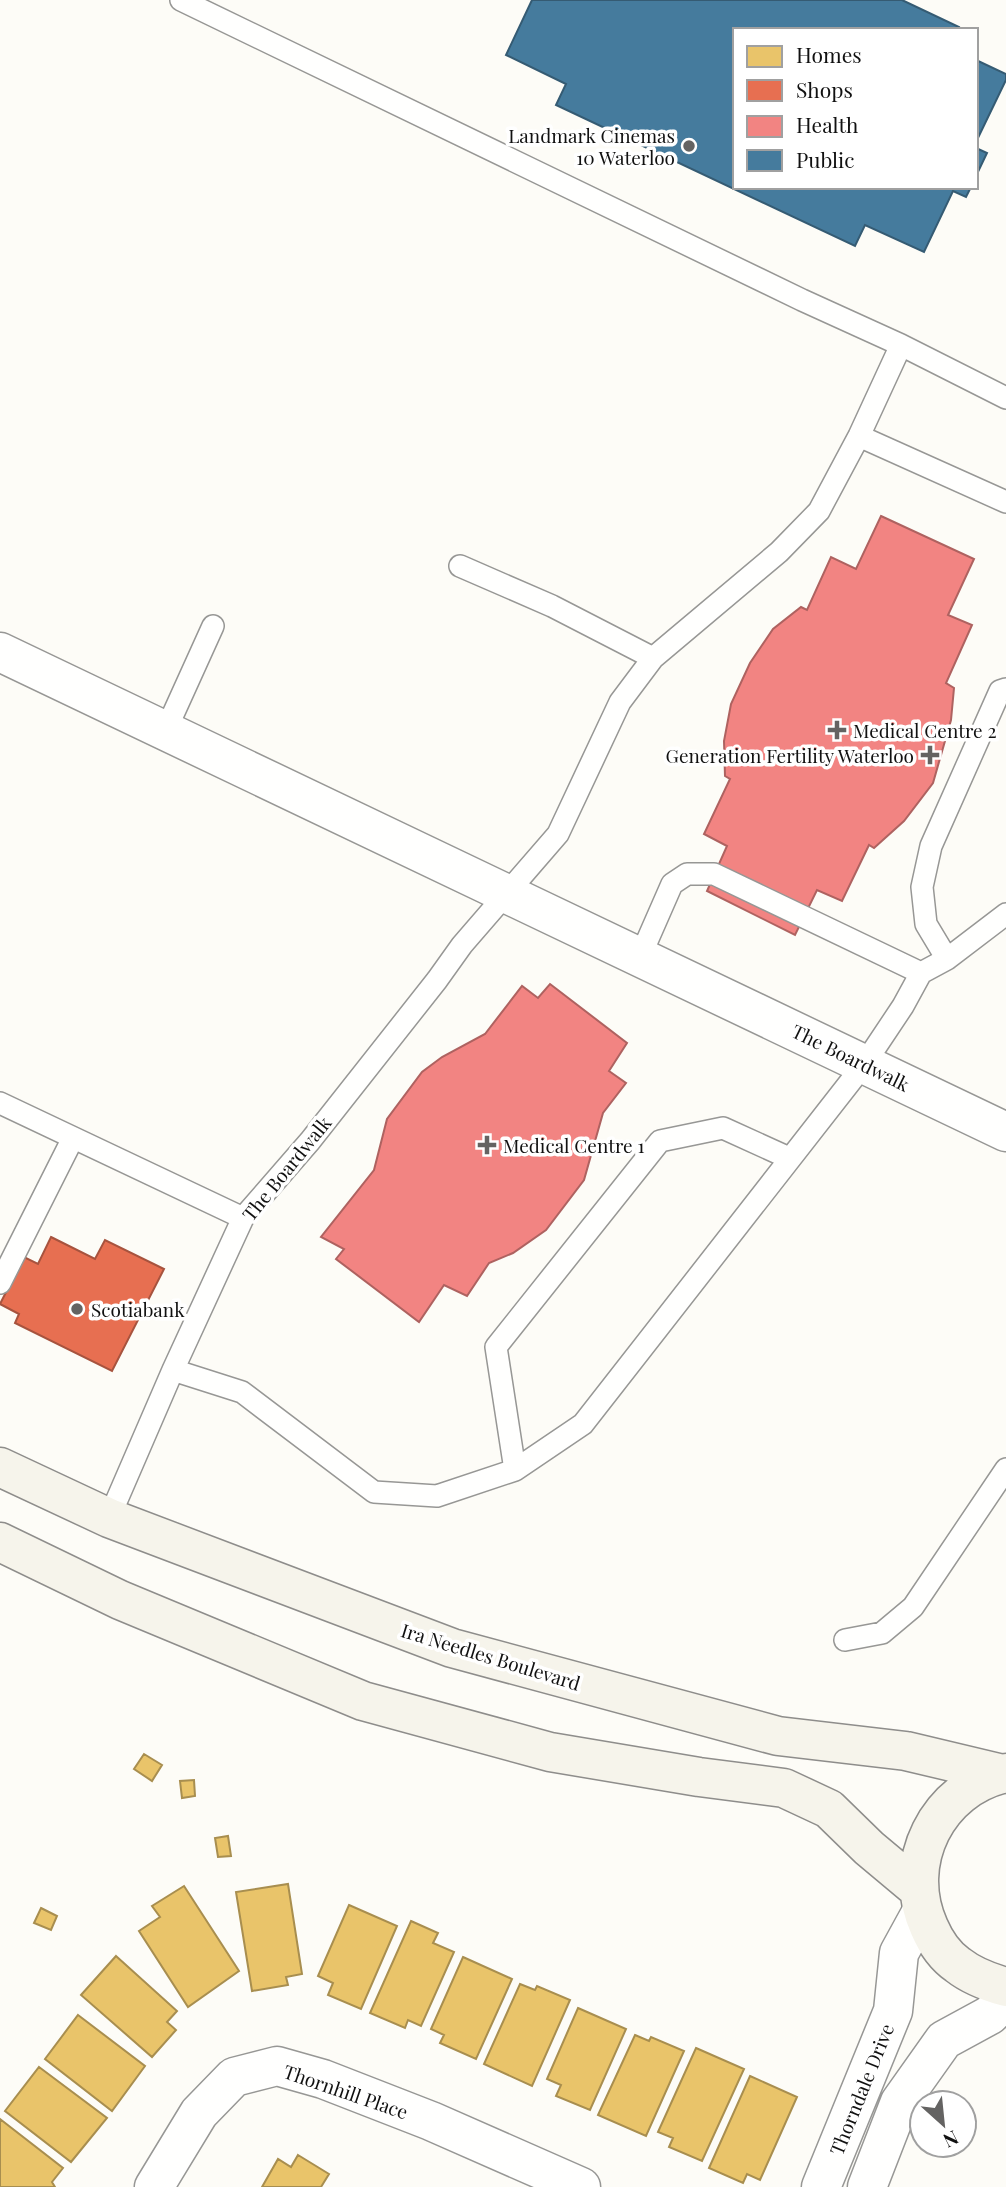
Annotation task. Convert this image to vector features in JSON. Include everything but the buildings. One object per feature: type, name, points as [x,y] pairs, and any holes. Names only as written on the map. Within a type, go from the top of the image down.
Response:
[{"type":"main road","name":"Ira Needles Boulevard","points":[[0,1467],[109,1518],[452,1648],[778,1736],[906,1751],[1004,1774]]},
{"type":"main road","points":[[0,1542],[120,1600],[363,1701],[550,1752],[784,1788],[829,1809],[920,1900]]},
{"type":"main road","points":[[1004,1774],[974,1784],[949,1803],[931,1829],[920,1857],[920,1900],[935,1940],[956,1964],[984,1981],[1006,1987]]},
{"type":"street","name":"The Boardwalk","points":[[0,652],[1006,1132]]},
{"type":"street","name":"Thorndale Drive","points":[[821,2187],[893,2011],[899,1954],[920,1900]]},
{"type":"street","points":[[867,2187],[900,2102],[944,2040],[990,2015],[1006,1998]]},
{"type":"street","name":"Thornhill Place","points":[[154,2187],[199,2113],[234,2077],[277,2066],[323,2079],[430,2121],[581,2187]]},
{"type":"lane","points":[[181,0],[778,289],[901,345],[1006,398]]},
{"type":"lane","points":[[506,893],[558,834],[620,702],[653,658],[779,552],[819,511],[859,436],[901,345]]},
{"type":"lane","points":[[859,436],[1006,502]]},
{"type":"lane","points":[[460,566],[552,606],[653,658]]},
{"type":"lane","points":[[165,732],[213,626]]},
{"type":"lane","points":[[947,959],[926,924],[922,887],[931,846],[1000,691],[1006,689]]},
{"type":"lane","points":[[640,957],[672,884],[687,874],[704,873],[714,874],[921,974]]},
{"type":"lane","name":"The Boardwalk","points":[[109,1518],[243,1218],[310,1141],[462,945],[506,893]]},
{"type":"lane","points":[[173,1370],[242,1392],[374,1492],[437,1496],[514,1470],[583,1424],[865,1063],[921,974],[947,959],[1006,914]]},
{"type":"lane","points":[[0,1103],[243,1218]]},
{"type":"lane","points":[[514,1470],[496,1347],[660,1142],[723,1128],[789,1158]]},
{"type":"lane","points":[[0,1283],[73,1138]]},
{"type":"lane","points":[[845,1640],[882,1633],[913,1608],[1006,1469]]},
{"type":"place","name":"Landmark Cinemas 10 Waterloo","points":[[689,146]]},
{"type":"place","name":"Medical Centre 2","points":[[837,730]]},
{"type":"place","name":"Generation Fertility Waterloo","points":[[930,755]]},
{"type":"place","name":"Medical Centre 1","points":[[487,1145]]},
{"type":"place","name":"Scotiabank","points":[[77,1309]]}]
